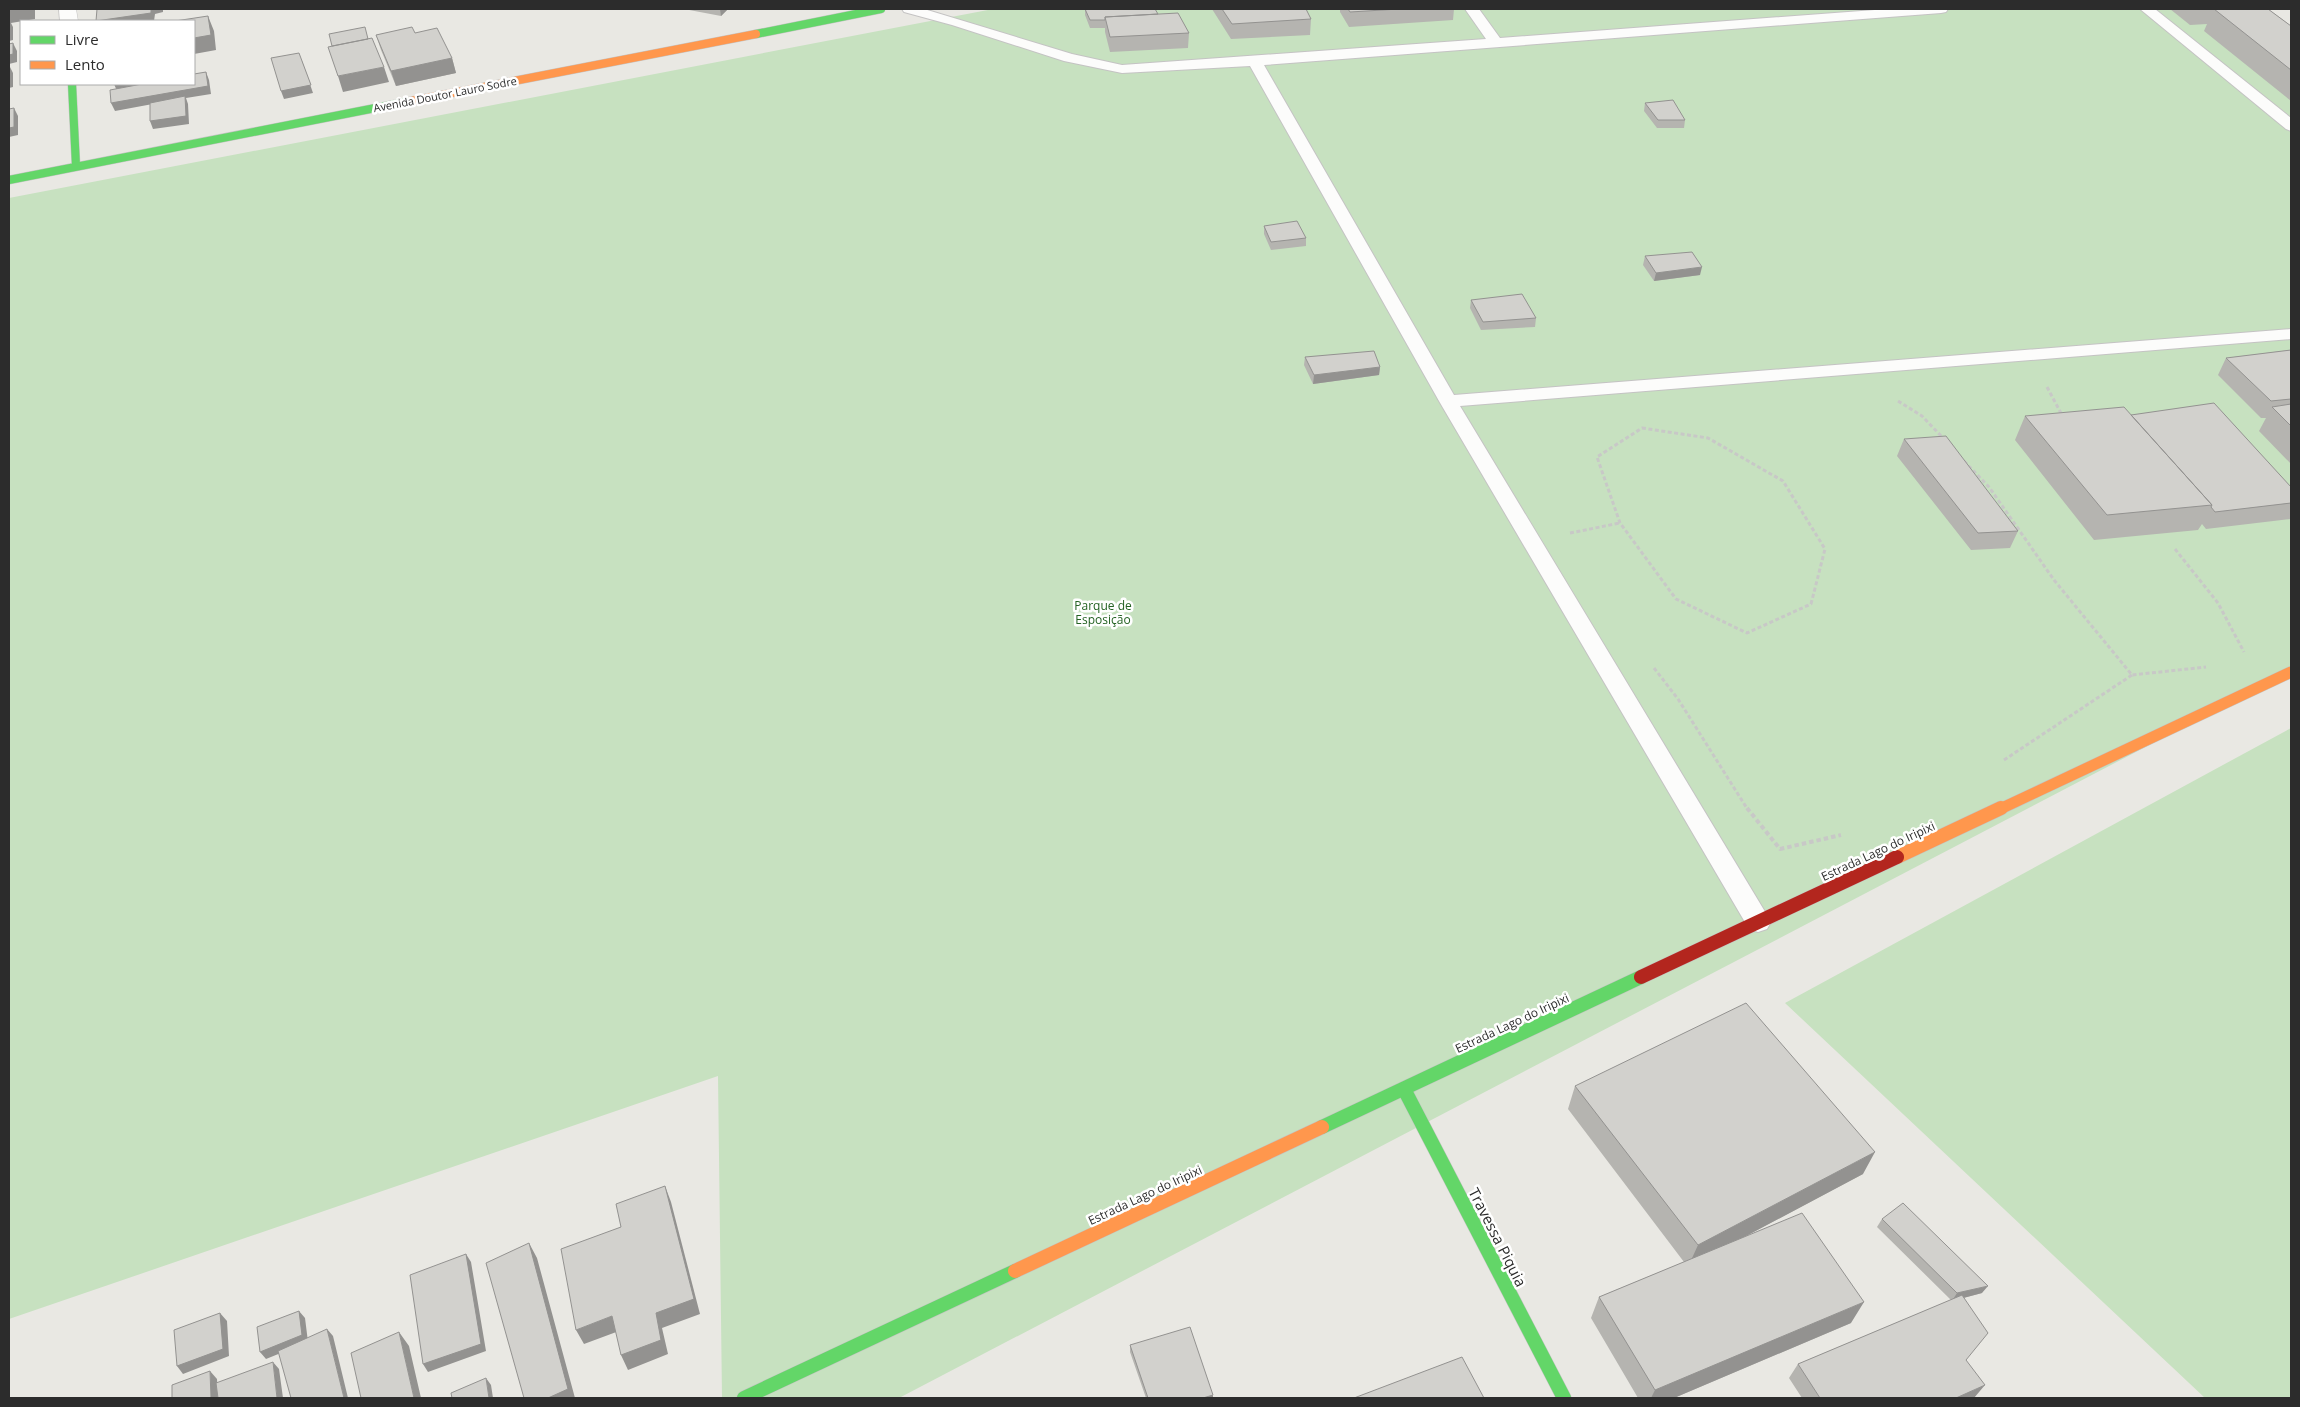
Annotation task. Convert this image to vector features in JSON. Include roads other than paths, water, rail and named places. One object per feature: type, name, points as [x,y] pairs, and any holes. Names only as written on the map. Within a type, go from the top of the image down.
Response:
[{"type":"street","name":"Avenida Doutor Lauro Sodre","points":[[9,180],[881,9]]},
{"type":"street","points":[[72,85],[76,166]]},
{"type":"street","name":"Estrada Lago do Iripixi","points":[[744,1398],[2291,672]]},
{"type":"street","name":"Travessa Piquia","points":[[1404,1089],[1564,1398]]},
{"type":"lane","points":[[910,9],[1095,65],[1122,69],[1255,61],[1941,9]]},
{"type":"lane","points":[[1472,9],[1496,43]]},
{"type":"lane","points":[[2147,9],[2291,126]]},
{"type":"lane","points":[[1255,61],[1448,401],[1758,922]]},
{"type":"lane","points":[[1448,401],[2291,334]]},
{"type":"park label","name":"Parque de Esposição","points":[[1103,612]]}]
